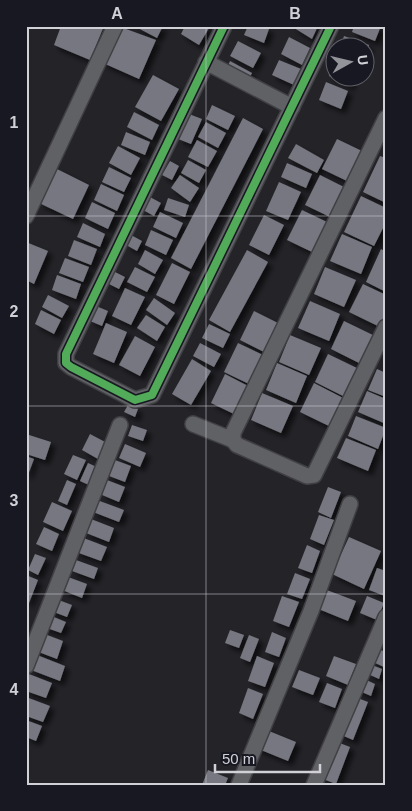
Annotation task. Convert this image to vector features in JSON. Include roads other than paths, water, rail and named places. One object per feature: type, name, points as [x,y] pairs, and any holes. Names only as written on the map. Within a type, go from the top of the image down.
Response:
[{"type":"street","points":[[26,216],[115,26]]},
{"type":"street","points":[[224,26],[66,354],[66,363],[71,367],[135,400],[152,395],[331,26]]},
{"type":"street","points":[[206,62],[292,107]]},
{"type":"street","points":[[233,440],[237,425],[379,147],[386,118]]},
{"type":"street","points":[[193,424],[233,440],[237,446],[307,476],[314,475],[386,327]]},
{"type":"street","points":[[26,666],[120,425]]},
{"type":"street","points":[[239,785],[311,611],[350,504]]},
{"type":"street","points":[[314,785],[386,617]]}]
